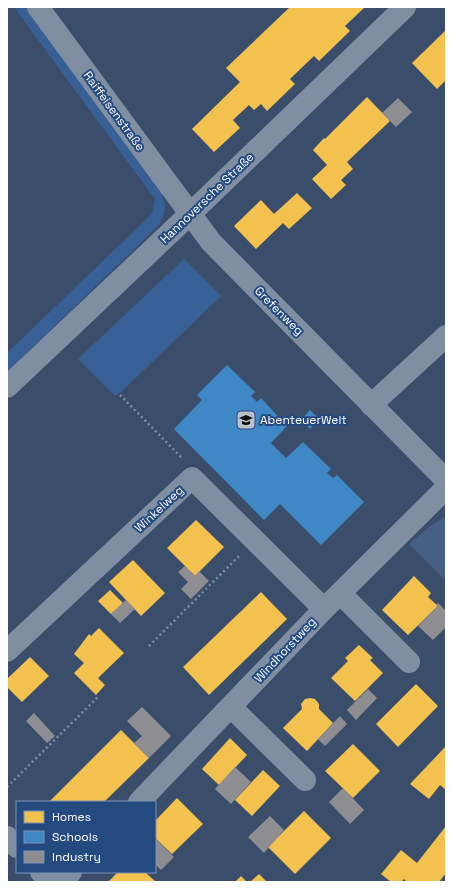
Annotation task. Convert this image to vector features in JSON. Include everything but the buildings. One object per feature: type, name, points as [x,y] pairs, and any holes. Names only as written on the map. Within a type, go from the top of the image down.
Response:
[{"type":"street","name":"Raiffeisenstraße","points":[[38,7],[189,215]]},
{"type":"street","name":"Hannoversche Straße","points":[[7,387],[189,215],[405,7]]},
{"type":"street","name":"Grefenweg","points":[[189,215],[211,242],[371,406],[446,480]]},
{"type":"street","points":[[371,406],[446,336]]},
{"type":"street","name":"Winkelweg","points":[[7,651],[192,478],[324,609]]},
{"type":"street","name":"Windhorstweg","points":[[140,801],[324,609],[446,488]]},
{"type":"street","points":[[340,593],[409,662]]},
{"type":"street","points":[[231,707],[305,780]]},
{"type":"street","points":[[42,873],[51,882]]},
{"type":"street","points":[[62,882],[70,873]]},
{"type":"path","points":[[120,395],[188,464],[192,478]]},
{"type":"path","points":[[149,646],[255,540]]},
{"type":"path","points":[[7,787],[98,697]]},
{"type":"shaded area","points":[[14,7],[27,7],[158,185],[163,196],[165,209],[159,225],[7,372],[7,353],[152,214],[155,199]]},
{"type":"shaded area","points":[[184,259],[221,296],[121,392],[115,396],[78,359]]},
{"type":"shaded area","points":[[443,518],[446,518],[446,581],[409,544],[430,526]]},
{"type":"place","name":"AbenteuerWelt","points":[[246,420]]}]
